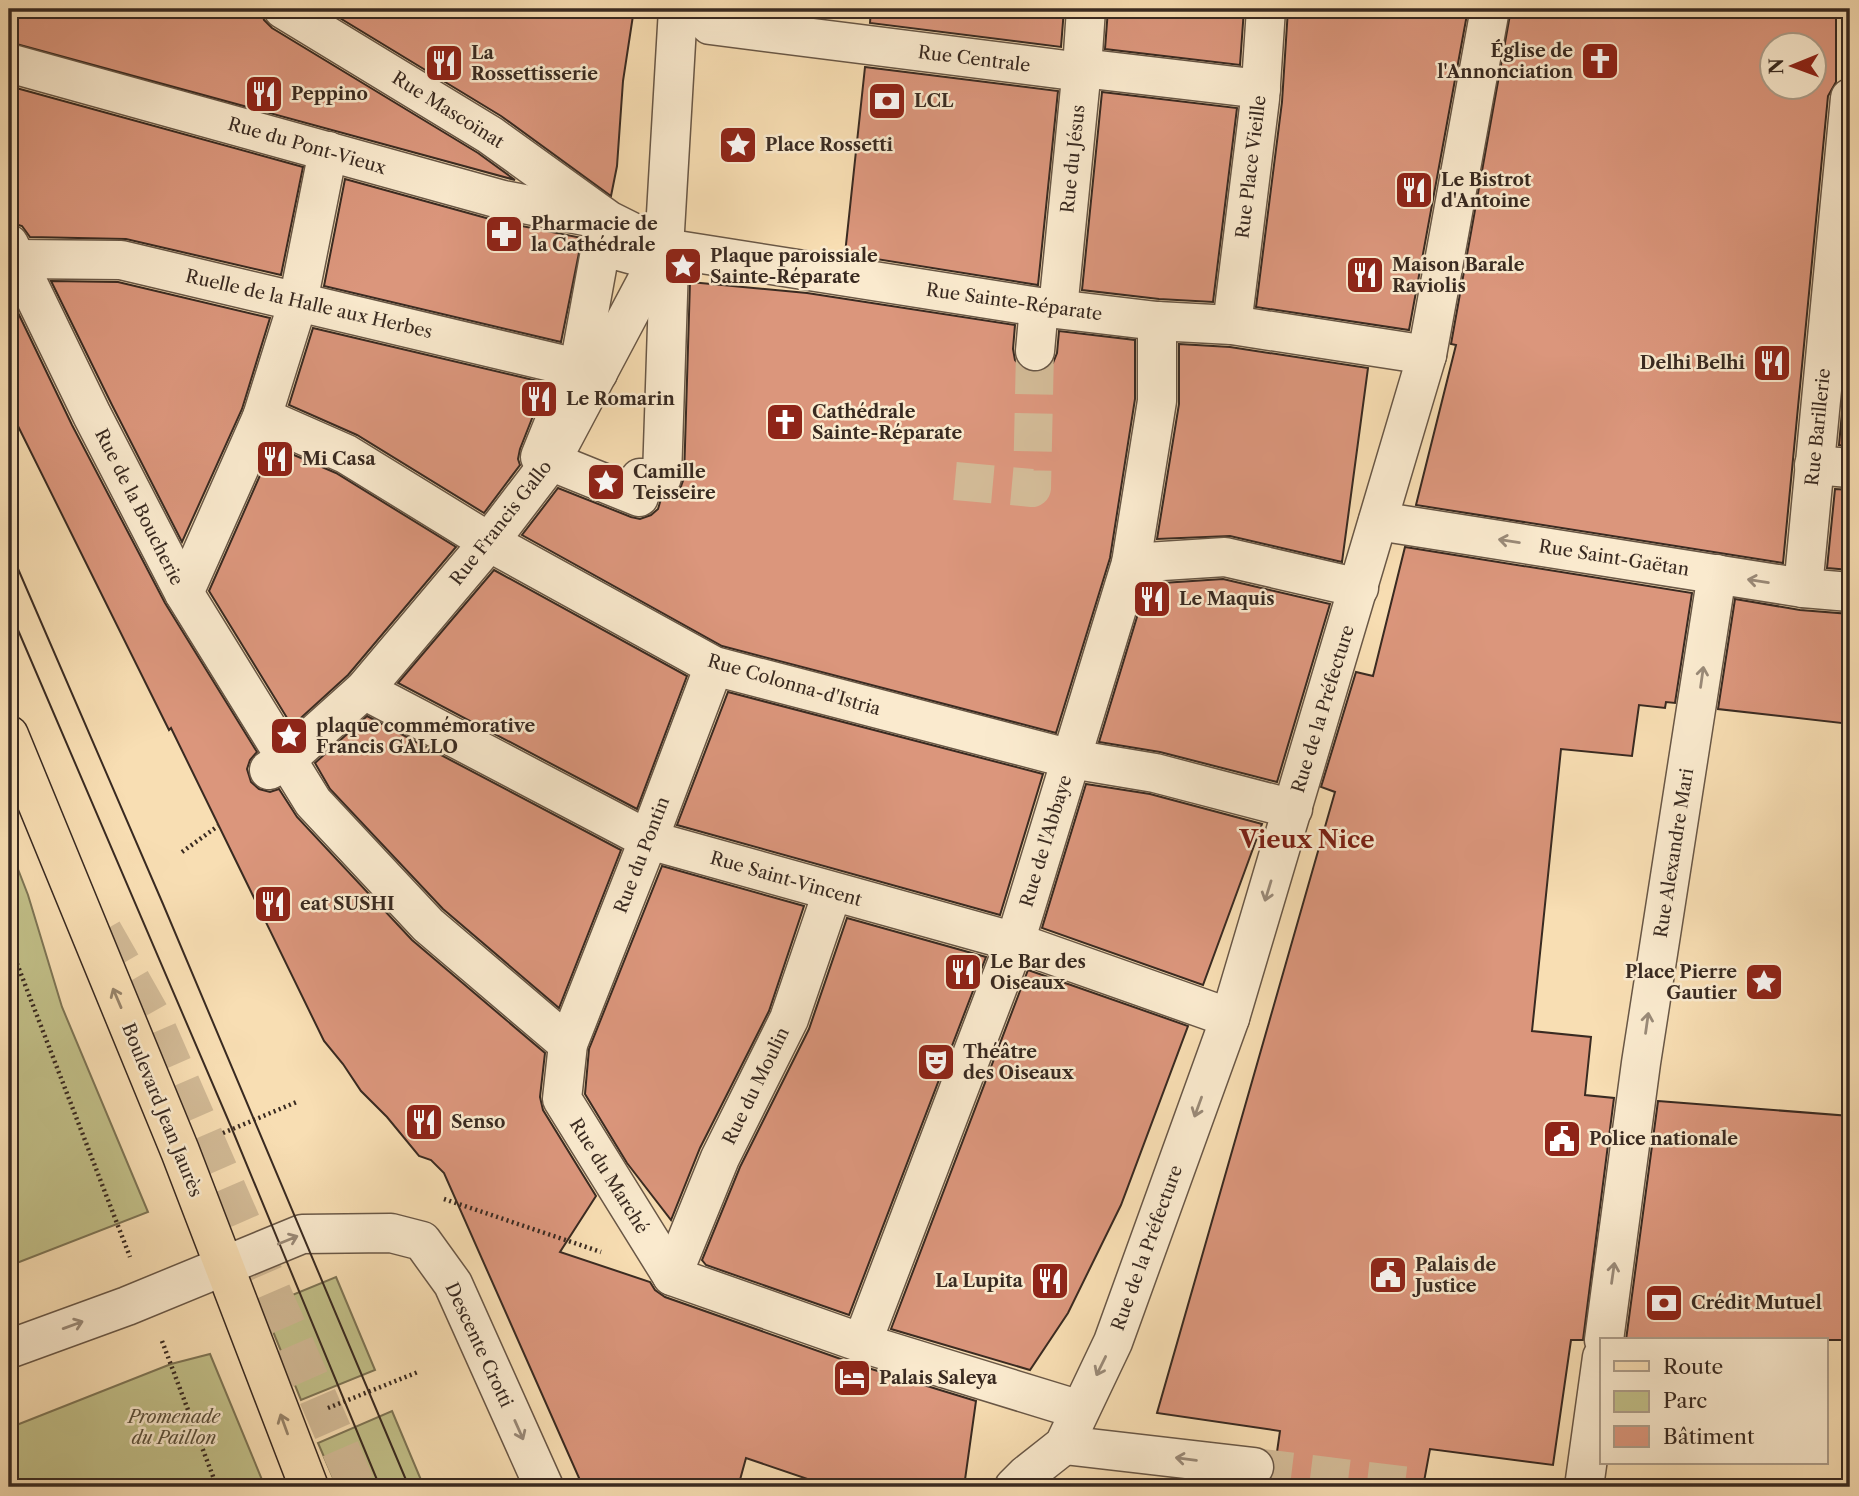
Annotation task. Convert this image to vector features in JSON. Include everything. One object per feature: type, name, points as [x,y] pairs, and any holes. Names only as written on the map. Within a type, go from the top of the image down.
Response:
[{"type":"main road","name":"Boulevard Jean Jaurès","points":[[9,735],[180,1151],[309,1487]]},
{"type":"street","name":"Rue Mascoïnat","points":[[284,9],[490,135],[608,220]]},
{"type":"street","points":[[551,461],[639,497],[640,478],[662,477],[669,265],[661,255],[678,9]]},
{"type":"street","name":"Rue Centrale","points":[[694,9],[710,25],[1066,70],[1082,68],[1261,89]]},
{"type":"street","name":"Rue du Jésus","points":[[1035,351],[1048,308],[1082,68],[1086,9]]},
{"type":"street","name":"Rue Place Vieille","points":[[1232,325],[1261,89],[1266,9]]},
{"type":"street","name":"Rue de la Préfecture","points":[[1014,1487],[1064,1445],[1113,1342],[1230,1018],[1427,355],[1490,9]]},
{"type":"street","name":"Rue du Pont-Vieux","points":[[9,63],[503,200],[608,220]]},
{"type":"street","name":"Rue Barillerie","points":[[1803,588],[1832,466],[1850,98]]},
{"type":"street","points":[[184,593],[262,417],[298,302],[328,151]]},
{"type":"street","name":"Rue Sainte-Réparate","points":[[608,220],[661,255],[1048,308],[1157,321],[1232,325],[1427,355]]},
{"type":"street","points":[[587,370],[581,356],[601,246],[661,255]]},
{"type":"street","name":"Ruelle de la Halle aux Herbes","points":[[13,252],[121,260],[587,370]]},
{"type":"street","name":"Rue de la Boucherie","points":[[13,252],[92,415],[184,593],[278,765]]},
{"type":"street","name":"Rue Francis Gallo","points":[[278,765],[363,690],[489,542],[551,461],[587,370],[661,255]]},
{"type":"street","name":"Rue de l'Abbaye","points":[[862,1343],[1015,942],[1131,563],[1157,401],[1157,321]]},
{"type":"street","name":"Rue Colonna-d'Istria","points":[[262,417],[346,454],[489,542],[714,666],[1071,759],[1155,773],[1293,809]]},
{"type":"street","name":"Rue Saint-Gaëtan","points":[[1378,521],[1803,588],[1850,592]]},
{"type":"street","points":[[1131,563],[1226,557],[1359,588]]},
{"type":"street","name":"Rue Alexandre Mari","points":[[1604,1338],[1654,1063],[1703,732],[1717,574]]},
{"type":"street","name":"Rue du Pontin","points":[[568,1044],[714,666]]},
{"type":"street","name":"Rue Saint-Vincent","points":[[363,690],[649,840],[1015,942],[1230,1018]]},
{"type":"street","points":[[278,765],[428,925],[568,1044]]},
{"type":"street","name":"Rue du Moulin","points":[[671,1276],[720,1158],[789,1019],[832,893]]},
{"type":"street","name":"Rue du Marché","points":[[568,1044],[562,1099],[671,1276]]},
{"type":"street","name":"Descente Crotti","points":[[9,1349],[146,1298],[302,1234],[391,1233],[422,1241],[453,1284],[544,1487]]},
{"type":"street","points":[[671,1276],[862,1343],[1080,1410]]},
{"type":"street","points":[[1584,1487],[1600,1371]]},
{"type":"street","points":[[1064,1445],[1254,1467]]},
{"type":"path","points":[[182,852],[218,826]]},
{"type":"path","points":[[9,943],[217,1487]]},
{"type":"path","points":[[180,1151],[299,1101]]},
{"type":"path","points":[[447,1199],[604,1253]]},
{"type":"path","points":[[285,1425],[418,1372]]},
{"type":"green space","points":[[9,846],[28,895],[62,1007],[148,1212],[9,1266]]},
{"type":"green space","points":[[336,1277],[375,1370],[301,1400],[263,1307]]},
{"type":"green space","name":"Promenade du Paillon","points":[[210,1354],[265,1487],[9,1487],[9,1428],[171,1364]]},
{"type":"green space","points":[[392,1411],[424,1487],[337,1487],[318,1443]]},
{"type":"building","points":[[9,9],[261,9],[264,20],[272,28],[478,153],[515,180],[9,42]]},
{"type":"building","points":[[325,9],[634,9],[623,81],[617,166],[611,196],[501,116]]},
{"type":"building","points":[[871,9],[1064,9],[1061,47],[870,23]]},
{"type":"building","points":[[1108,9],[1244,9],[1240,65],[1105,49]]},
{"type":"building","points":[[1288,9],[1468,9],[1409,330],[1256,307],[1282,102]]},
{"type":"building","points":[[1511,9],[1836,9],[1836,82],[1828,96],[1828,32],[1758,32],[1758,102],[1827,102],[1783,563],[1416,505],[1456,345],[1451,344]]},
{"type":"building","points":[[865,67],[1058,91],[1038,285],[845,254]]},
{"type":"building","points":[[9,86],[303,167],[281,275],[126,239],[30,237],[22,226],[9,222]]},
{"type":"building","points":[[1102,92],[1237,108],[1213,302],[1082,290]]},
{"type":"building","points":[[345,179],[497,221],[582,238],[561,342],[324,286]]},
{"type":"building","points":[[51,281],[118,282],[270,318],[242,409],[182,542],[112,405]]},
{"type":"building","points":[[690,282],[807,293],[1015,325],[1015,360],[1022,368],[1032,373],[1045,370],[1053,363],[1059,331],[1135,340],[1135,399],[1110,558],[1056,733],[722,646],[522,535],[558,488],[640,519],[658,509],[661,499],[673,496],[680,489],[684,478]]},
{"type":"building","points":[[9,294],[72,425],[165,603],[257,752],[247,769],[251,782],[259,789],[270,792],[279,789],[297,817],[412,940],[545,1053],[540,1097],[543,1110],[596,1196],[560,1252],[650,1282],[655,1290],[665,1297],[855,1364],[976,1401],[964,1487],[831,1487],[746,1458],[738,1487],[583,1487],[444,1173],[431,1160],[419,1156],[361,1091],[324,1041],[171,728],[169,730],[9,408]]},
{"type":"building","points":[[1850,325],[1850,446],[1839,445]]},
{"type":"building","points":[[313,328],[546,383],[520,449],[520,465],[484,513],[357,435],[289,405]]},
{"type":"building","points":[[1179,344],[1230,347],[1368,368],[1342,562],[1230,536],[1157,539],[1179,404]]},
{"type":"building","points":[[273,446],[336,473],[456,547],[348,675],[292,726],[209,591]]},
{"type":"building","points":[[1835,489],[1850,490],[1850,570],[1827,568]]},
{"type":"building","points":[[1405,547],[1692,593],[1675,703],[1666,702],[1665,708],[1639,705],[1632,756],[1561,749],[1532,1031],[1591,1037],[1585,1095],[1614,1098],[1583,1340],[1571,1340],[1553,1465],[1430,1449],[1423,1487],[1272,1487],[1280,1431],[1157,1413],[1335,792],[1321,787],[1356,672],[1373,676]]},
{"type":"building","points":[[494,570],[687,676],[637,809],[398,683]]},
{"type":"building","points":[[1223,579],[1330,604],[1277,782],[1160,752],[1099,742],[1147,584]]},
{"type":"building","points":[[1735,599],[1800,610],[1850,614],[1850,724],[1718,709]]},
{"type":"building","points":[[728,692],[1043,774],[1000,915],[677,825]]},
{"type":"building","points":[[367,716],[621,850],[559,1008],[443,909],[330,789],[315,763]]},
{"type":"building","points":[[1086,784],[1150,794],[1262,824],[1203,985],[1042,928]]},
{"type":"building","points":[[662,866],[804,906],[769,1011],[700,1148],[671,1220],[627,1163],[585,1094],[589,1049]]},
{"type":"building","points":[[847,918],[986,957],[849,1315],[706,1265],[702,1260],[740,1167],[809,1029]]},
{"type":"building","points":[[1028,970],[1188,1026],[1121,1205],[1068,1313],[1030,1370],[891,1329]]},
{"type":"building","points":[[1658,1101],[1850,1116],[1850,1340],[1626,1338]]},
{"type":"tunnel","points":[[955,481],[1032,488],[1035,351]]},
{"type":"tunnel","points":[[103,931],[152,1017],[357,1487]]},
{"type":"tunnel","points":[[1254,1467],[1418,1487]]},
{"type":"tram line","points":[[9,548],[163,904],[409,1487]]},
{"type":"tram line","points":[[9,609],[232,1129],[380,1487]]},
{"type":"place","name":"Église de l'Annonciation","points":[[1600,61]]},
{"type":"place","name":"La Rossettisserie","points":[[444,63]]},
{"type":"place","name":"Peppino","points":[[264,94]]},
{"type":"place","name":"LCL","points":[[887,101]]},
{"type":"place","name":"Place Rossetti","points":[[738,145]]},
{"type":"place","name":"Le Bistrot d'Antoine","points":[[1414,190]]},
{"type":"place","name":"Pharmacie de la Cathédrale","points":[[504,234]]},
{"type":"place","name":"Plaque paroissiale Sainte-Réparate","points":[[683,266]]},
{"type":"place","name":"Maison Barale Raviolis","points":[[1365,275]]},
{"type":"place","name":"Delhi Belhi","points":[[1772,363]]},
{"type":"place","name":"Le Romarin","points":[[539,399]]},
{"type":"place","name":"Cathédrale Sainte-Réparate","points":[[785,422]]},
{"type":"place","name":"Mi Casa","points":[[275,459]]},
{"type":"place","name":"Camille Teisseire","points":[[606,482]]},
{"type":"place","name":"Le Maquis","points":[[1152,599]]},
{"type":"place","name":"plaque commémorative Francis GALLO","points":[[289,736]]},
{"type":"place","name":"eat SUSHI","points":[[273,904]]},
{"type":"place","name":"Le Bar des Oiseaux","points":[[963,972]]},
{"type":"place","name":"Place Pierre Gautier","points":[[1764,982]]},
{"type":"place","name":"Théâtre des Oiseaux","points":[[936,1062]]},
{"type":"place","name":"Senso","points":[[424,1122]]},
{"type":"place","name":"Police nationale","points":[[1562,1139]]},
{"type":"place","name":"Palais de Justice","points":[[1388,1275]]},
{"type":"place","name":"La Lupita","points":[[1050,1281]]},
{"type":"place","name":"Crédit Mutuel","points":[[1664,1303]]},
{"type":"place","name":"Palais Saleya","points":[[852,1378]]},
{"type":"district","name":"Vieux Nice","points":[[1307,839]]}]
